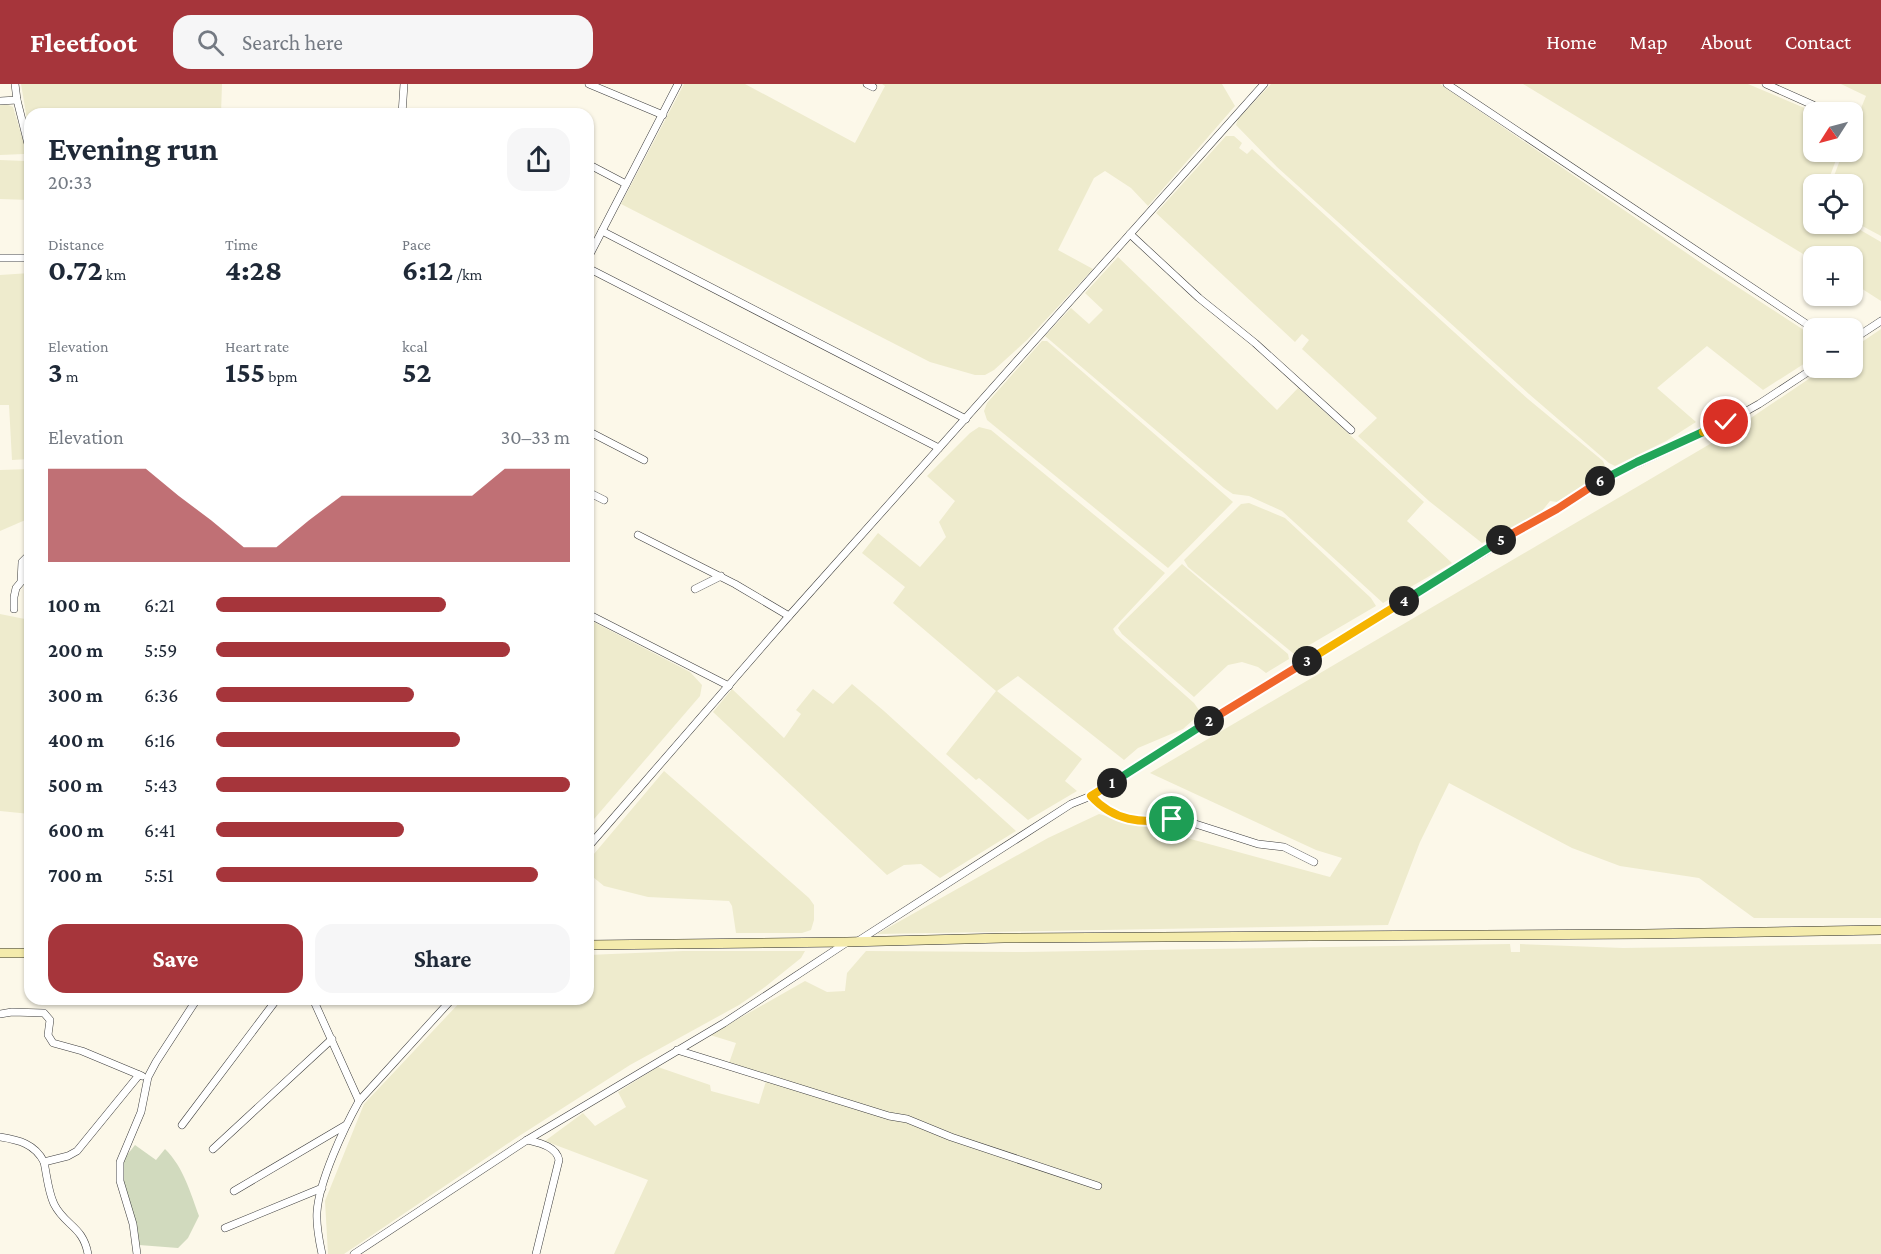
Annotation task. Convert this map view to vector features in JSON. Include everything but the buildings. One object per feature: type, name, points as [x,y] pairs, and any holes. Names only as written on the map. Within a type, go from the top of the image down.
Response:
[{"type":"main road","points":[[594,945],[1004,938],[1644,934],[1881,930]]},
{"type":"main road","points":[[0,953],[24,953]]},
{"type":"street","points":[[15,84],[24,128]]},
{"type":"street","points":[[402,108],[404,84]]},
{"type":"street","points":[[589,84],[663,115]]},
{"type":"street","points":[[594,244],[678,84]]},
{"type":"street","points":[[594,840],[789,616],[1264,84]]},
{"type":"street","points":[[1448,84],[1803,322]]},
{"type":"street","points":[[1766,84],[1806,102]]},
{"type":"street","points":[[0,101],[17,100]]},
{"type":"street","points":[[594,167],[626,184]]},
{"type":"street","points":[[602,231],[966,419]]},
{"type":"street","points":[[1130,234],[1199,298],[1256,343],[1351,430]]},
{"type":"street","points":[[0,258],[24,258]]},
{"type":"street","points":[[594,271],[939,448]]},
{"type":"street","points":[[1863,333],[1881,321]]},
{"type":"street","points":[[354,1254],[527,1140],[724,1023],[1071,804],[1091,796],[1602,480],[1726,422],[1803,375]]},
{"type":"street","points":[[594,435],[644,460]]},
{"type":"street","points":[[594,495],[604,500]]},
{"type":"street","points":[[638,535],[721,576],[789,616]]},
{"type":"street","points":[[14,609],[14,597],[16,588],[21,582],[24,560]]},
{"type":"street","points":[[695,589],[721,576]]},
{"type":"street","points":[[594,617],[729,687]]},
{"type":"street","points":[[1091,796],[1107,812],[1128,819],[1144,822],[1183,820],[1258,844],[1284,847],[1314,862]]},
{"type":"street","points":[[137,1254],[133,1224],[119,1171],[120,1162],[141,1112],[148,1077],[193,1005]]},
{"type":"street","points":[[182,1125],[272,1005]]},
{"type":"street","points":[[316,1005],[359,1101]]},
{"type":"street","points":[[322,1254],[317,1211],[322,1188],[346,1125],[359,1101],[447,1005]]},
{"type":"street","points":[[0,1014],[44,1013],[50,1020],[48,1035],[53,1043],[82,1051],[148,1077]]},
{"type":"street","points":[[213,1149],[332,1039]]},
{"type":"street","points":[[677,1050],[889,1116],[907,1119],[951,1137],[1098,1186]]},
{"type":"street","points":[[44,1162],[68,1156],[76,1151],[139,1075]]},
{"type":"street","points":[[234,1191],[346,1125]]},
{"type":"street","points":[[0,1137],[37,1150],[44,1162],[54,1203],[60,1213],[82,1236],[88,1254]]},
{"type":"street","points":[[527,1140],[553,1149],[559,1160],[536,1254]]},
{"type":"street","points":[[225,1228],[322,1188]]},
{"type":"shaded area","points":[[21,84],[222,84],[221,108],[25,108]]},
{"type":"shaded area","points":[[684,84],[745,84],[855,143],[885,86],[882,84],[1222,84],[1235,106],[1148,206],[1131,188],[1105,171],[1094,178],[1058,250],[1093,269],[1027,340],[994,370],[985,375],[975,375],[930,362],[621,204]]},
{"type":"shaded area","points":[[1271,84],[1440,84],[1707,267],[1803,329],[1803,364],[1763,390],[1707,346],[1657,388],[1696,422],[1666,441],[1615,466],[1529,394],[1277,167],[1236,125],[1238,119]]},
{"type":"shaded area","points":[[1523,84],[1748,84],[1803,107],[1803,162],[1835,162],[1831,174],[1803,174],[1803,234],[1863,234],[1863,232],[1881,242],[1881,301],[1863,289],[1863,246],[1803,246],[1803,254]]},
{"type":"shaded area","points":[[1841,84],[1881,84],[1881,236],[1863,226],[1863,174],[1835,174],[1839,162],[1863,162],[1863,103],[1866,96]]},
{"type":"shaded area","points":[[0,105],[8,105],[13,107],[24,143],[24,154],[0,155]]},
{"type":"shaded area","points":[[1226,136],[1234,136],[1242,143],[1239,148],[1247,154],[1252,149],[1528,399],[1603,461],[1607,471],[1557,502],[1550,501],[1542,511],[1522,526],[1482,543],[1429,501],[1358,436],[1377,418],[1302,349],[1309,340],[1302,334],[1295,342],[1156,213]]},
{"type":"shaded area","points":[[0,160],[24,161],[24,200],[0,199]]},
{"type":"shaded area","points":[[1118,257],[1277,410],[1298,388],[1424,502],[1407,521],[1452,563],[1383,603],[1282,511],[1249,496],[1233,494],[1224,488],[1045,336],[1071,308],[1089,324],[1103,310],[1085,293]]},
{"type":"shaded area","points":[[24,273],[24,459],[12,460],[9,405],[0,405],[0,275]]},
{"type":"shaded area","points":[[1881,329],[1881,918],[1754,918],[1699,878],[1620,866],[1572,848],[1449,783],[1420,842],[1388,925],[877,934],[1048,838],[1099,814],[1330,877],[1342,858],[1316,850],[1150,773],[1727,434],[1810,378],[1863,378],[1863,341]]},
{"type":"shaded area","points":[[1042,341],[1047,341],[1233,502],[1168,568],[987,420],[984,411],[987,403]]},
{"type":"shaded area","points":[[979,427],[991,430],[1165,573],[1113,629],[1194,703],[1201,713],[1183,729],[1138,748],[1124,760],[1018,676],[997,691],[1082,759],[1065,781],[1077,791],[1028,820],[979,778],[976,780],[946,754],[996,691],[893,603],[905,587],[862,553],[878,533],[920,567],[946,537],[939,522],[955,501],[927,476],[970,433]]},
{"type":"shaded area","points":[[24,469],[24,521],[0,531],[0,470]]},
{"type":"shaded area","points":[[1249,503],[1285,518],[1371,598],[1376,606],[1294,654],[1188,567],[1184,560],[1241,504]]},
{"type":"shaded area","points":[[1182,564],[1288,654],[1289,659],[1266,673],[1258,667],[1242,662],[1228,665],[1194,697],[1122,634],[1118,628],[1121,624]]},
{"type":"shaded area","points":[[0,614],[24,619],[24,813],[0,811]]},
{"type":"shaded area","points":[[594,622],[690,672],[702,685],[700,696],[594,819]]},
{"type":"shaded area","points":[[852,684],[1016,831],[940,878],[921,864],[904,865],[887,875],[713,712],[732,689],[784,738],[801,714],[796,710],[813,689],[833,704]]},
{"type":"shaded area","points":[[664,771],[809,898],[814,905],[811,930],[802,933],[736,933],[732,906],[729,901],[648,897],[604,886],[594,878],[594,854]]},
{"type":"shaded area","points":[[1510,944],[1511,952],[1520,952],[1520,944],[1623,948],[1881,944],[1881,1254],[614,1254],[648,1180],[545,1141],[583,1113],[595,1126],[626,1107],[618,1092],[658,1067],[710,1085],[711,1091],[759,1104],[766,1081],[727,1069],[736,1043],[710,1035],[805,981],[827,992],[845,991],[847,973],[866,951],[1023,952]]},
{"type":"shaded area","points":[[683,951],[805,951],[801,958],[739,1005],[630,1065],[516,1138],[344,1254],[328,1254],[325,1201],[364,1104],[457,1005],[594,1005],[594,955]]},
{"type":"green space","points":[[135,1145],[156,1160],[165,1149],[172,1156],[186,1181],[199,1216],[188,1238],[178,1248],[139,1245],[122,1179],[123,1160]]},
{"type":"route","points":[[1172,819],[1144,822],[1128,819],[1107,812],[1091,796],[1602,480],[1726,422]]}]
